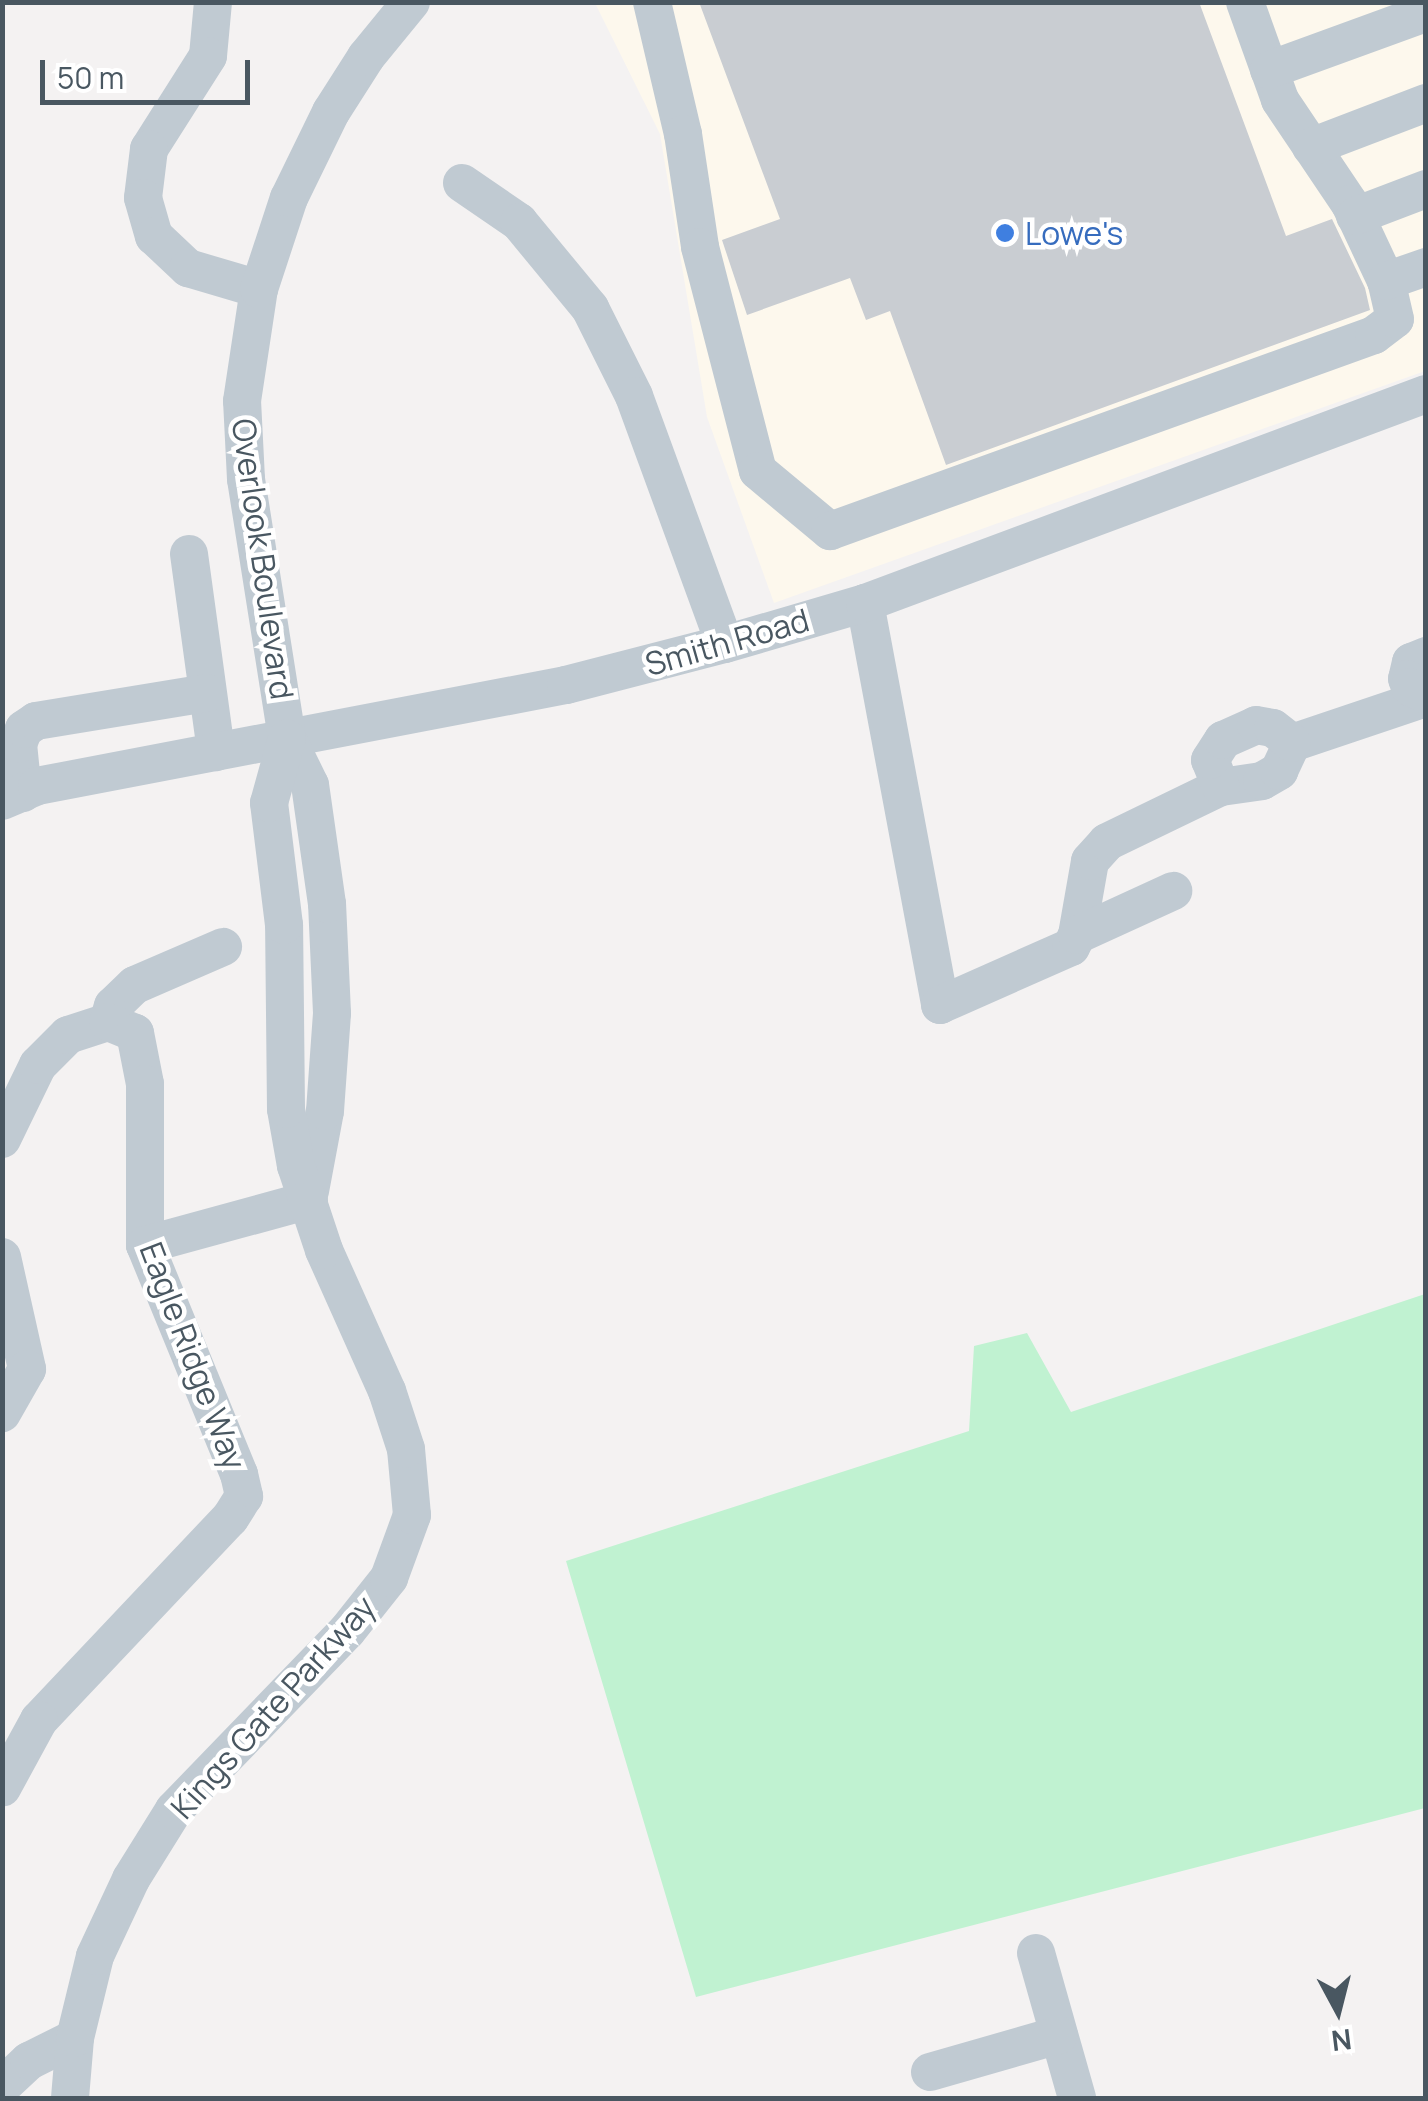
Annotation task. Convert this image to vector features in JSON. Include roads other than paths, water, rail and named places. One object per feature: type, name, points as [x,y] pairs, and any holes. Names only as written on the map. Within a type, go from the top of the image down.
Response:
[{"type":"street","points":[[214,2],[208,56],[149,149],[143,198],[154,236],[188,268],[259,289]]},
{"type":"street","name":"Overlook Boulevard","points":[[287,738],[242,441],[244,375],[259,289],[279,225],[315,141],[366,57],[411,2]]},
{"type":"street","points":[[652,2],[683,134],[700,247],[758,472],[830,532],[1374,335],[1395,319],[1386,282],[1356,216],[1280,100],[1244,2]]},
{"type":"street","points":[[1269,70],[1426,13]]},
{"type":"street","points":[[1311,147],[1426,103]]},
{"type":"street","points":[[462,183],[520,222],[590,308],[634,396],[725,644]]},
{"type":"street","points":[[1356,216],[1426,189]]},
{"type":"street","points":[[1386,282],[1426,268]]},
{"type":"street","name":"Smith Road","points":[[12,796],[216,752],[566,685],[725,644],[865,602],[1426,394]]},
{"type":"street","points":[[189,554],[216,752]]},
{"type":"street","points":[[865,602],[940,1005],[1070,947],[1077,936],[1090,861],[1107,842],[1221,787],[1245,786],[1279,771],[1292,743],[1426,696]]},
{"type":"street","points":[[1426,656],[1411,662],[1406,679],[1410,687],[1426,696]]},
{"type":"street","points":[[12,796],[18,744],[24,729],[36,721],[207,692]]},
{"type":"street","points":[[1221,787],[1210,760],[1223,740],[1256,725],[1273,728],[1292,743]]},
{"type":"street","name":"Kings Gate Parkway","points":[[70,2098],[74,2038],[95,1956],[131,1879],[174,1810],[347,1632],[389,1578],[412,1515],[406,1448],[387,1390],[324,1250],[296,1166],[286,1110],[284,925],[269,802],[287,738]]},
{"type":"street","points":[[1077,936],[1173,891]]},
{"type":"street","points":[[2,1139],[38,1066],[68,1034],[108,1022],[113,1006],[135,985],[223,947]]},
{"type":"street","name":"Eagle Ridge Way","points":[[2,1788],[39,1720],[230,1518],[244,1496],[240,1474],[146,1245],[145,1084],[135,1033],[108,1022]]},
{"type":"street","name":"Eagle Ridge Way","points":[[146,1245],[309,1200]]},
{"type":"street","points":[[2,1257],[26,1369],[2,1413]]},
{"type":"street","points":[[1036,1953],[1076,2098]]},
{"type":"street","points":[[930,2072],[1059,2035]]},
{"type":"street","points":[[2,2086],[29,2062],[74,2038]]},
{"type":"place","name":"Lowe's","points":[[1005,233]]}]
